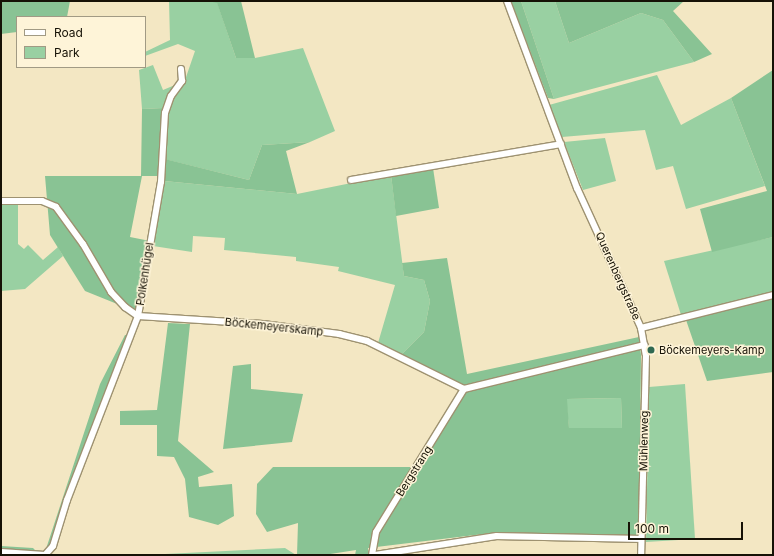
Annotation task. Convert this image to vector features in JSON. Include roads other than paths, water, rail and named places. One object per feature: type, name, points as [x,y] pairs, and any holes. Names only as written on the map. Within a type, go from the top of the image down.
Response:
[{"type":"street","name":"Querenbergstraße","points":[[507,1],[577,188],[641,328],[773,295]]},
{"type":"street","name":"Polkenhügel","points":[[1,201],[42,201],[56,207],[83,244],[111,292],[125,307],[138,316],[161,182],[165,113],[171,96],[182,81],[181,68]]},
{"type":"street","points":[[351,180],[561,144]]},
{"type":"street","points":[[1,552],[45,555],[49,552],[138,316]]},
{"type":"street","name":"Böckemeyerskamp","points":[[138,316],[263,324],[339,334],[367,341],[464,389]]},
{"type":"street","name":"Mühlenweg","points":[[641,328],[645,346],[641,555]]},
{"type":"street","points":[[464,389],[645,346]]},
{"type":"street","name":"Bergstrang","points":[[374,555],[376,532],[464,389]]},
{"type":"street","points":[[374,555],[497,536],[641,539]]},
{"type":"place","name":"Böckemeyers-Kamp","points":[[651,350]]}]
